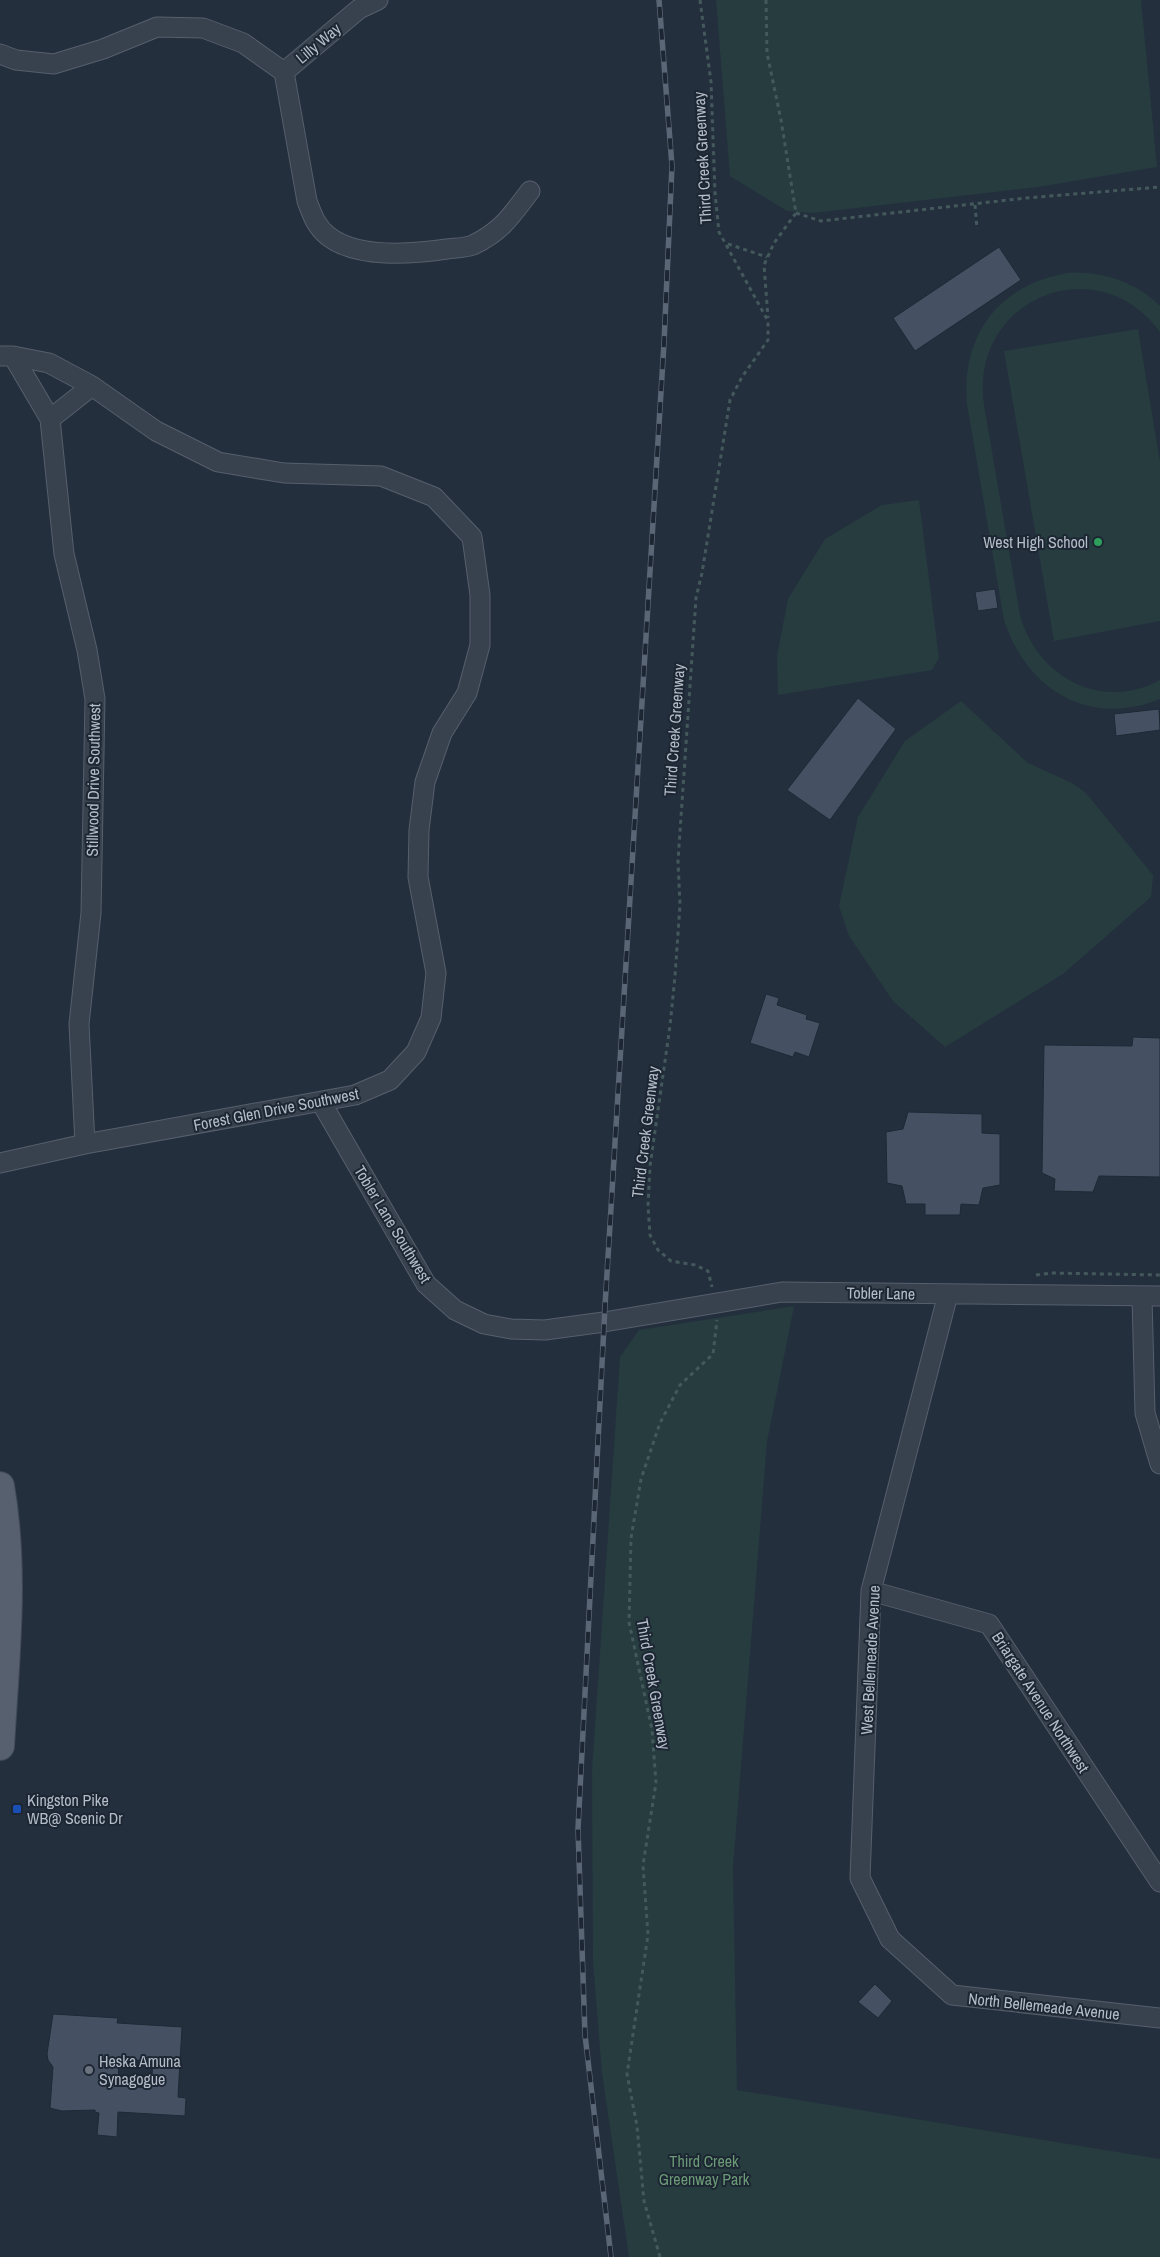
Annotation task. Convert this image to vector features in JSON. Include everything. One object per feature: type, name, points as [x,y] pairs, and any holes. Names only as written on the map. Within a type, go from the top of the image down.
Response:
[{"type":"main road","points":[[0,1486],[6,1519],[8,1602],[0,1746]]},
{"type":"street","name":"Lilly Way","points":[[284,72],[359,9],[370,2]]},
{"type":"street","points":[[0,54],[16,60],[54,64],[103,49],[157,27],[203,28],[243,43],[284,72],[307,201],[314,220],[328,236],[344,245],[377,252],[425,252],[471,246],[503,227],[530,191]]},
{"type":"street","name":"Forest Glen Drive Southwest","points":[[0,1163],[84,1144],[355,1096],[390,1080],[416,1052],[431,1018],[436,973],[418,878],[419,830],[425,782],[442,733],[467,693],[480,645],[480,595],[472,538],[434,496],[381,476],[284,473],[218,462],[156,431],[92,386],[49,363],[7,356]]},
{"type":"street","name":"Stillwood Drive Southwest","points":[[7,356],[50,419],[64,554],[87,650],[94,700],[91,913],[80,1024],[84,1144]]},
{"type":"street","points":[[50,419],[92,386]]},
{"type":"street","name":"Tobler Lane Southwest","points":[[321,1102],[426,1284],[455,1310],[484,1324],[511,1329],[545,1330],[604,1322]]},
{"type":"street","name":"Tobler Lane","points":[[604,1322],[782,1292],[1151,1296]]},
{"type":"street","name":"West Bellemeade Avenue","points":[[890,1939],[860,1878],[872,1592],[948,1294]]},
{"type":"street","points":[[1151,1296],[1145,1413],[1160,1464]]},
{"type":"street","name":"Briargate Avenue Northwest","points":[[872,1592],[989,1624],[1160,1882]]},
{"type":"street","name":"North Bellemeade Avenue","points":[[890,1939],[952,1996],[1160,2018]]},
{"type":"path","name":"Third Creek Greenway","points":[[660,2257],[644,2201],[637,2126],[627,2074],[648,1935],[643,1865],[656,1783],[652,1730],[629,1622],[630,1538],[641,1478],[660,1423],[680,1385],[713,1354],[717,1326],[715,1303],[708,1271],[695,1265],[671,1260],[658,1250],[650,1235],[648,1206],[650,1166],[670,1026],[675,976],[680,905],[678,861],[696,598],[702,573],[730,400],[742,377],[768,340],[768,321],[719,232],[715,193],[711,82],[700,0]]},
{"type":"path","points":[[766,0],[767,54],[781,120],[796,213],[774,243],[764,265],[768,321]]},
{"type":"path","points":[[796,213],[821,221],[1026,198],[1160,187]]},
{"type":"path","points":[[975,205],[977,229]]},
{"type":"path","points":[[727,244],[767,257]]},
{"type":"green space","points":[[716,0],[1141,0],[1157,167],[1038,187],[813,213],[787,211],[730,176]]},
{"type":"green space","points":[[1067,273],[1105,276],[1117,279],[1140,290],[1160,306],[1160,332],[1134,306],[1104,292],[1073,289],[1043,296],[1016,313],[996,337],[985,368],[984,405],[1020,615],[1028,637],[1041,656],[1056,671],[1074,683],[1094,690],[1116,692],[1138,689],[1160,680],[1160,699],[1134,707],[1109,709],[1085,705],[1064,696],[1044,683],[1028,666],[1014,644],[1004,620],[967,404],[967,379],[971,356],[978,335],[989,317],[1004,302],[1022,289],[1043,279]]},
{"type":"green space","name":"West High School","points":[[1138,329],[1160,462],[1160,621],[1054,641],[1004,351]]},
{"type":"green space","points":[[919,500],[939,658],[932,670],[778,695],[777,656],[788,599],[825,539],[882,505]]},
{"type":"green space","points":[[961,701],[1028,763],[1072,783],[1086,793],[1153,875],[1151,897],[1063,974],[945,1047],[893,1001],[849,936],[839,906],[858,817],[905,741]]},
{"type":"green space","name":"Third Creek Greenway Park","points":[[794,1306],[767,1441],[733,1867],[737,2090],[1160,2159],[1160,2257],[629,2257],[602,2073],[593,1962],[592,1771],[620,1357],[639,1330]]},
{"type":"building","points":[[999,247],[1021,280],[915,351],[893,318]]},
{"type":"building","points":[[995,589],[998,608],[978,611],[975,592]]},
{"type":"building","points":[[858,698],[896,729],[830,820],[787,790]]},
{"type":"building","points":[[1159,709],[1160,730],[1116,736],[1114,714]]},
{"type":"building","points":[[766,994],[779,998],[777,1005],[807,1015],[806,1019],[820,1023],[809,1057],[795,1052],[793,1057],[750,1043]]},
{"type":"building","points":[[1133,1037],[1160,1038],[1160,1177],[1099,1176],[1093,1192],[1054,1191],[1055,1179],[1042,1173],[1044,1045],[1132,1046]]},
{"type":"building","points":[[908,1112],[982,1114],[982,1133],[1000,1134],[1000,1185],[983,1188],[979,1205],[961,1204],[960,1215],[925,1215],[925,1204],[906,1204],[902,1186],[887,1183],[886,1132],[903,1129]]},
{"type":"building","points":[[875,1984],[892,2001],[878,2018],[858,2002]]},
{"type":"building","name":"Heska Amuna Synagogue","points":[[53,2014],[118,2018],[117,2023],[182,2027],[178,2097],[186,2098],[185,2116],[118,2112],[117,2137],[97,2135],[99,2113],[95,2112],[95,2110],[62,2111],[50,2108],[53,2067],[48,2060],[47,2054]],"holes":[[[119,2059],[153,2061],[151,2088],[118,2086]]]},
{"type":"railway","points":[[611,2257],[585,2035],[578,1829],[605,1306],[664,343],[672,166],[659,0]]},
{"type":"place","name":"West High School","points":[[1098,542]]},
{"type":"place","name":"Kingston Pike WB@ Scenic Dr","points":[[17,1809]]},
{"type":"place","name":"Heska Amuna Synagogue","points":[[89,2070]]}]
